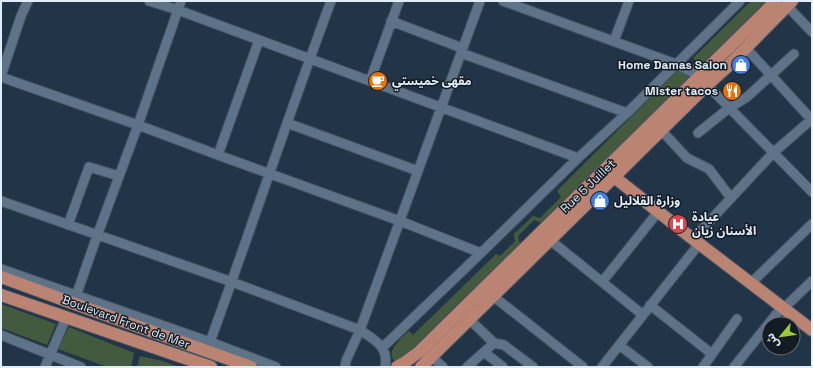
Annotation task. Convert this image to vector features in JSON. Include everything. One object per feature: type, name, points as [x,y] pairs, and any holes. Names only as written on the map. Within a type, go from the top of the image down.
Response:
[{"type":"main road","name":"Rue 5 Juillet","points":[[421,367],[550,240],[610,173],[661,130],[703,81],[776,1]]},
{"type":"main road","name":"Rue 5 Juillet","points":[[397,367],[419,352],[610,173],[703,81],[728,66],[790,4]]},
{"type":"main road","points":[[610,173],[658,212],[812,330]]},
{"type":"main road","name":"Boulevard Front de Mer","points":[[1,277],[251,367]]},
{"type":"main road","name":"Boulevard Front de Mer","points":[[1,295],[211,367]]},
{"type":"street","points":[[28,1],[21,16],[1,76],[400,221],[482,253]]},
{"type":"street","points":[[149,1],[260,40],[578,158]]},
{"type":"street","points":[[76,296],[181,1]]},
{"type":"street","points":[[210,342],[309,58],[331,1]]},
{"type":"street","points":[[370,81],[398,1]]},
{"type":"street","points":[[345,367],[346,361],[360,330],[480,1]]},
{"type":"street","points":[[503,1],[676,64],[703,81],[812,192]]},
{"type":"street","points":[[614,41],[628,1]]},
{"type":"street","points":[[382,347],[482,253],[740,1]]},
{"type":"street","points":[[790,4],[812,32]]},
{"type":"street","points":[[391,21],[462,50],[627,112]]},
{"type":"street","points":[[218,155],[260,40]]},
{"type":"street","points":[[602,367],[643,315],[696,241],[731,198],[774,153],[812,119],[746,48]]},
{"type":"street","points":[[698,133],[728,108],[747,97],[794,54]]},
{"type":"street","points":[[287,123],[418,170]]},
{"type":"street","points":[[661,130],[687,158],[709,169],[731,198]]},
{"type":"street","points":[[68,225],[89,167],[119,176]]},
{"type":"street","points":[[1,201],[97,236],[232,282],[360,330],[375,340],[382,347],[385,353],[385,367]]},
{"type":"street","points":[[602,282],[658,212]]},
{"type":"street","points":[[751,283],[812,224]]},
{"type":"street","points":[[550,240],[643,315]]},
{"type":"street","points":[[1,269],[210,342],[276,367]]},
{"type":"street","points":[[734,367],[783,308],[812,281]]},
{"type":"street","points":[[493,296],[583,367]]},
{"type":"street","points":[[650,305],[712,354]]},
{"type":"street","points":[[45,367],[66,318]]},
{"type":"street","points":[[469,319],[494,343],[504,345],[533,367]]},
{"type":"street","points":[[703,367],[737,319]]},
{"type":"street","points":[[1,335],[81,367]]},
{"type":"street","points":[[467,367],[494,343]]},
{"type":"street","points":[[619,345],[648,367]]},
{"type":"street","points":[[484,352],[503,367]]},
{"type":"street","points":[[432,357],[443,367]]},
{"type":"green space","points":[[751,1],[767,1],[542,223],[534,220],[518,236],[520,244],[426,336],[414,350],[396,362],[392,357],[393,350],[403,336],[409,331],[413,335],[496,254],[500,256],[515,241],[514,234],[533,216],[540,218],[561,197],[557,191],[680,68],[685,72],[696,61],[693,58]]},
{"type":"green space","points":[[1,304],[56,324],[47,345],[1,328]]},
{"type":"green space","points":[[69,327],[134,353],[131,367],[107,367],[58,349]]},
{"type":"green space","points":[[140,356],[163,361],[178,367],[137,367]]},
{"type":"place","name":"Home Damas Salon","points":[[741,65]]},
{"type":"place","name":"مقهى خميستي","points":[[378,81]]},
{"type":"place","name":"Mister tacos","points":[[732,91]]},
{"type":"place","name":"وزارة القلاليل","points":[[600,201]]},
{"type":"place","name":"عيادة الأسنان زيان","points":[[678,224]]}]
